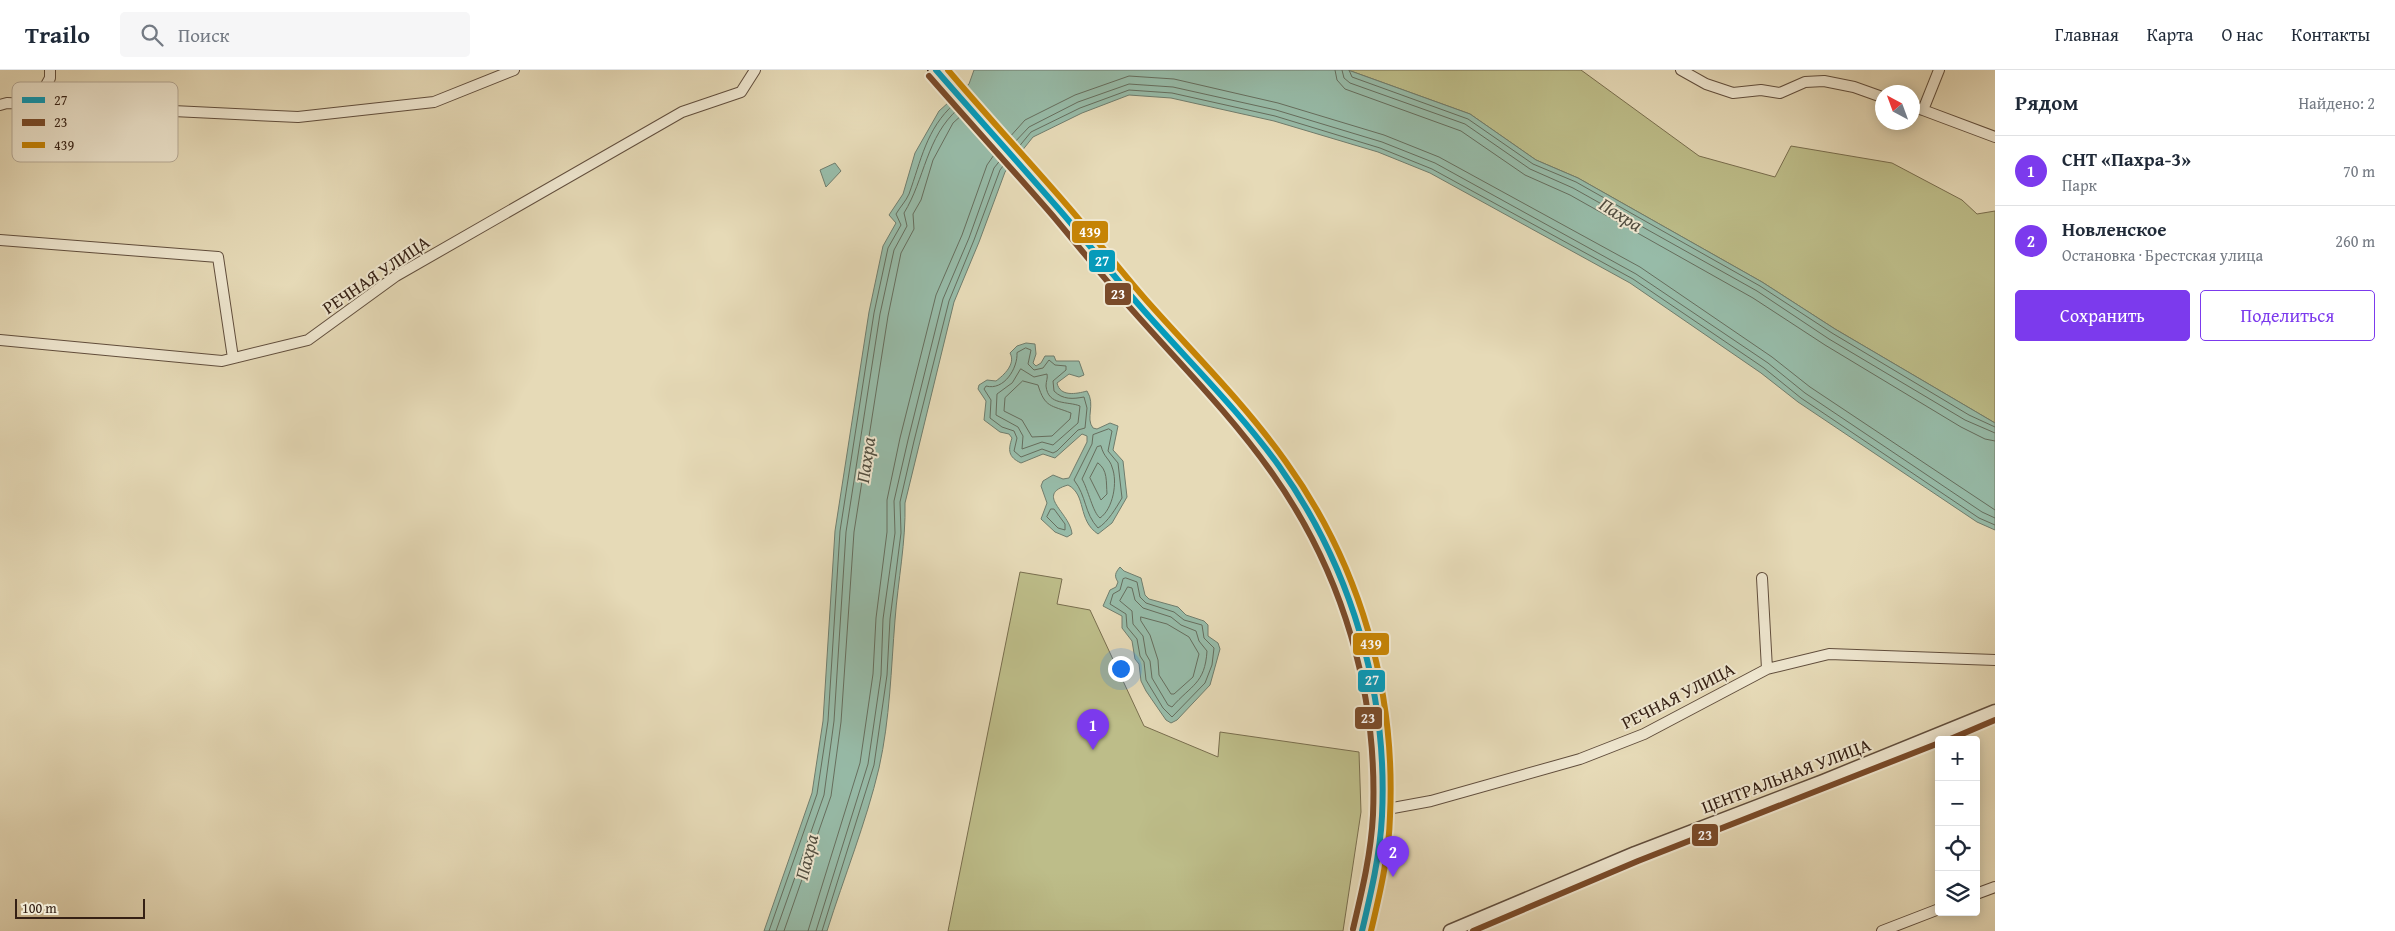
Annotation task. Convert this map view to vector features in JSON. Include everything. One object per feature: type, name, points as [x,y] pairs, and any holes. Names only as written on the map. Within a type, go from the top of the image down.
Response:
[{"type":"main road","points":[[936,70],[1074,226],[1264,449],[1294,490],[1319,530],[1350,595],[1360,626],[1371,672],[1382,754],[1382,810],[1375,869],[1362,931]]},
{"type":"street","points":[[48,82],[50,70]]},
{"type":"street","points":[[178,112],[298,117],[434,102],[514,70]]},
{"type":"street","name":"РЕЧНАЯ УЛИЦА","points":[[0,340],[222,361],[308,340],[396,276],[682,112],[741,92],[754,70]]},
{"type":"street","points":[[1681,70],[1706,84],[1733,93],[1761,90],[1780,93],[1805,82],[1824,81],[1854,87],[1875,94]]},
{"type":"street","points":[[1923,110],[1939,70]]},
{"type":"street","points":[[1920,109],[1995,137]]},
{"type":"street","points":[[0,240],[218,257],[233,358]]},
{"type":"street","points":[[1762,578],[1767,669]]},
{"type":"street","name":"РЕЧНАЯ УЛИЦА","points":[[1382,810],[1431,801],[1580,759],[1644,734],[1767,669],[1829,654],[1995,660]]},
{"type":"street","name":"ЦЕНТРАЛЬНАЯ УЛИЦА","points":[[1450,931],[1635,853],[1823,781],[1995,711]]},
{"type":"street","points":[[1980,893],[1995,887]]},
{"type":"street","points":[[1882,931],[1935,911]]},
{"type":"shaded area","points":[[1348,70],[1581,70],[1699,156],[1775,177],[1791,146],[1892,163],[1962,200],[1977,214],[1995,211],[1995,423],[1835,329],[1762,282],[1578,178],[1536,160],[1470,114]]},
{"type":"shaded area","points":[[1020,572],[1062,579],[1057,604],[1090,610],[1144,726],[1218,757],[1220,732],[1359,752],[1361,812],[1343,931],[948,931]]},
{"type":"water","name":"Пахра","points":[[974,70],[1348,70],[1470,114],[1536,160],[1578,178],[1762,282],[1835,329],[1995,423],[1995,530],[1977,522],[1798,402],[1761,373],[1630,283],[1430,173],[1378,152],[1274,121],[1171,98],[1129,95],[1082,113],[1033,137],[1005,172],[954,302],[905,503],[903,547],[896,605],[886,731],[874,789],[861,830],[827,931],[764,931],[812,793],[823,721],[835,531],[869,312],[883,246],[896,223],[889,215],[903,194],[915,153],[939,111],[969,84]]},
{"type":"water","points":[[835,163],[841,171],[826,187],[820,170]]},
{"type":"water","points":[[1026,343],[1035,344],[1036,354],[1033,363],[1036,366],[1041,363],[1045,356],[1054,356],[1056,361],[1079,361],[1084,375],[1079,377],[1069,374],[1057,383],[1061,391],[1078,393],[1087,391],[1091,401],[1090,420],[1093,428],[1097,429],[1110,423],[1118,426],[1113,450],[1123,461],[1127,497],[1112,523],[1098,534],[1087,522],[1078,495],[1068,485],[1058,489],[1054,494],[1054,499],[1056,505],[1066,518],[1072,534],[1067,537],[1055,532],[1041,519],[1047,503],[1041,486],[1043,481],[1053,475],[1063,479],[1069,478],[1087,442],[1087,436],[1082,434],[1055,458],[1043,454],[1021,463],[1011,456],[1010,446],[1012,438],[1009,434],[1000,432],[984,420],[986,401],[978,389],[979,385],[987,380],[996,381],[1002,376],[1010,365],[1010,353],[1017,346]]},
{"type":"water","points":[[1120,567],[1124,571],[1141,578],[1145,595],[1149,599],[1178,607],[1186,615],[1204,621],[1208,625],[1208,636],[1218,643],[1220,649],[1210,685],[1177,720],[1171,723],[1166,720],[1141,681],[1139,664],[1135,659],[1132,641],[1122,628],[1122,616],[1103,606],[1110,590],[1116,587],[1118,582],[1116,574]]},
{"type":"transit line","name":"27","points":[[936,70],[1057,207],[1139,305],[1246,424],[1279,466],[1304,505],[1326,546],[1345,588],[1360,632],[1371,677],[1379,723],[1382,770],[1381,831],[1375,874],[1362,931]]},
{"type":"transit line","name":"439","points":[[948,70],[1075,215],[1147,301],[1254,420],[1286,462],[1312,502],[1334,543],[1353,586],[1368,630],[1387,722],[1390,769],[1388,845],[1384,874],[1371,931]]},
{"type":"transit line","name":"23","points":[[929,76],[1240,431],[1272,473],[1297,511],[1318,551],[1336,593],[1351,636],[1362,680],[1369,724],[1373,769],[1372,830],[1366,872],[1353,929]]},
{"type":"transit line","name":"23","points":[[1957,736],[1995,720]]},
{"type":"transit line","name":"23","points":[[1473,931],[1638,861],[1935,745]]},
{"type":"place","name":"СНТ «Пахра-3»","points":[[1093,750]]},
{"type":"place","name":"Новленское","points":[[1393,877]]}]
